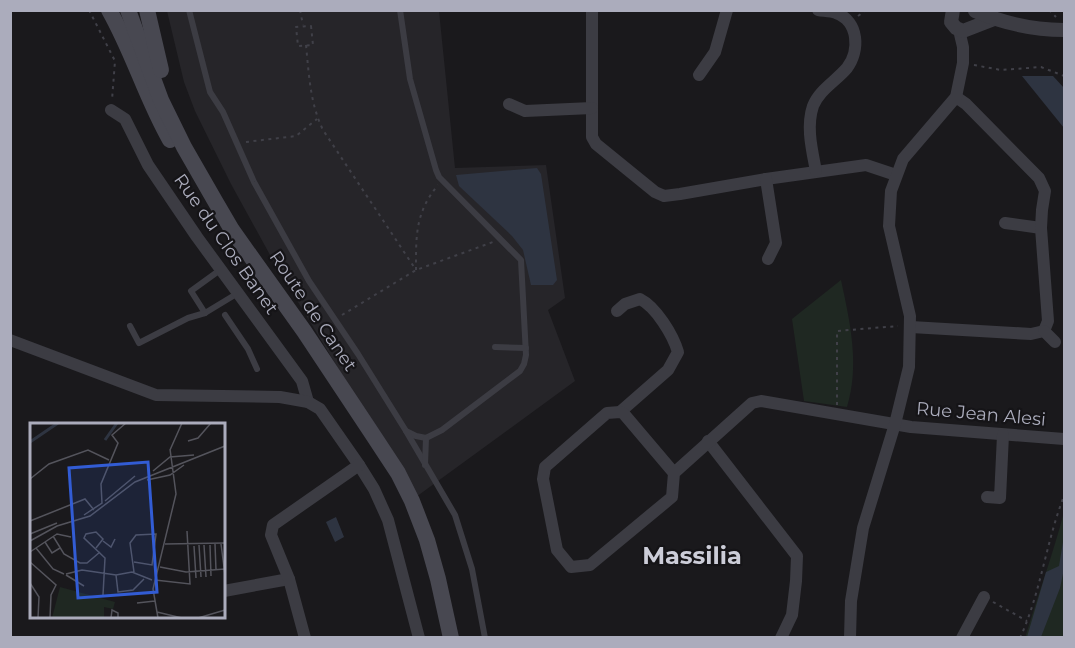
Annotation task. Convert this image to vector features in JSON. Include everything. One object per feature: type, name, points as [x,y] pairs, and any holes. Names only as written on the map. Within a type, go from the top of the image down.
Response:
[{"type":"main road","points":[[109,10],[156,116],[197,178]]},
{"type":"main road","name":"Route de Canet","points":[[122,10],[160,114],[241,260],[393,478],[421,542],[443,638]]},
{"type":"main road","name":"Route de Canet","points":[[128,10],[161,100],[197,178],[304,331],[398,473],[427,540],[451,638]]},
{"type":"main road","points":[[147,10],[156,56],[197,178]]},
{"type":"street","points":[[592,10],[592,137],[596,144],[655,192],[664,196],[866,165],[896,175]]},
{"type":"street","points":[[699,75],[715,52],[727,10]]},
{"type":"street","points":[[816,171],[809,125],[812,109],[816,97],[847,68],[854,56],[856,44],[855,32],[847,20],[837,14],[818,10]]},
{"type":"street","points":[[975,11],[994,19],[1043,30],[1065,30]]},
{"type":"street","points":[[850,638],[851,601],[863,528],[895,424],[909,367],[910,321],[889,226],[891,191],[903,159],[956,97],[963,63],[963,46],[968,28],[977,19],[975,11]]},
{"type":"street","points":[[949,13],[953,25],[968,28],[994,19]]},
{"type":"street","points":[[956,97],[966,104],[1039,178],[1045,191],[1041,228],[1048,321],[1044,331]]},
{"type":"street","points":[[509,104],[525,111],[592,108]]},
{"type":"street","name":"Rue du Clos Banet","points":[[111,110],[125,119],[148,165],[302,381],[308,402]]},
{"type":"street","points":[[766,179],[776,243],[768,259]]},
{"type":"street","points":[[1005,223],[1041,228]]},
{"type":"street","points":[[616,311],[625,304],[640,299],[648,303],[674,339],[678,352],[668,370],[620,412],[607,413],[546,467],[543,479],[557,550],[571,567],[590,565],[672,497],[674,473],[620,412]]},
{"type":"street","points":[[910,321],[1031,334],[1044,331]]},
{"type":"street","points":[[1044,331],[1055,342]]},
{"type":"street","points":[[10,340],[156,395],[280,397],[308,402],[320,409],[374,489],[388,520],[419,638]]},
{"type":"street","name":"Rue Jean Alesi","points":[[674,473],[752,403],[761,401],[911,427],[1065,439]]},
{"type":"street","points":[[987,498],[1000,498],[1003,435]]},
{"type":"street","points":[[708,441],[796,556],[792,615],[781,638]]},
{"type":"street","points":[[305,638],[289,579],[271,536],[273,525],[359,465]]},
{"type":"street","points":[[225,591],[289,579]]},
{"type":"street","points":[[962,638],[984,597]]},
{"type":"lane","points":[[189,10],[210,92],[223,112],[254,182],[309,281],[406,431],[455,515],[472,569],[485,638]]},
{"type":"lane","points":[[400,10],[411,79],[436,170],[442,180],[521,260],[526,348],[524,364],[520,371],[442,430],[426,438],[406,431]]},
{"type":"lane","points":[[205,313],[191,291],[221,269]]},
{"type":"lane","points":[[130,326],[139,343],[188,318],[205,313],[238,293]]},
{"type":"lane","points":[[225,315],[248,349],[257,369]]},
{"type":"lane","points":[[495,347],[526,348]]},
{"type":"lane","points":[[425,465],[426,438]]},
{"type":"path","points":[[89,10],[115,61],[111,110]]},
{"type":"path","points":[[300,10],[303,27]]},
{"type":"path","points":[[1049,10],[1057,18]]},
{"type":"path","points":[[311,26],[313,45],[306,45],[298,46],[296,27],[311,26]]},
{"type":"path","points":[[306,45],[311,98],[323,130],[416,270]]},
{"type":"path","points":[[963,63],[1001,70],[1041,67],[1065,76]]},
{"type":"path","points":[[237,144],[260,139],[296,136],[318,119]]},
{"type":"path","points":[[416,270],[417,224],[425,204],[442,180]]},
{"type":"path","points":[[335,320],[416,270],[501,239]]},
{"type":"path","points":[[837,414],[837,331],[902,326],[910,321]]},
{"type":"path","points":[[1020,638],[1065,496]]},
{"type":"path","points":[[984,597],[1027,621]]},
{"type":"shaded area","points":[[167,11],[439,11],[455,168],[546,165],[565,298],[548,310],[575,381],[416,497],[275,264],[231,184],[195,111],[184,82]]},
{"type":"shaded area","points":[[841,280],[853,359],[851,391],[847,407],[804,401],[792,319]]},
{"type":"shaded area","points":[[1064,512],[1064,637],[1025,638],[1055,543]]},
{"type":"water","points":[[1022,76],[1053,76],[1064,88],[1064,128]]},
{"type":"water","points":[[537,168],[541,174],[557,280],[553,285],[531,285],[523,250],[512,236],[459,186],[456,175]]},
{"type":"water","points":[[336,517],[344,537],[335,542],[326,522]]},
{"type":"water","points":[[1064,536],[1064,569],[1060,588],[1041,637],[1027,637],[1046,572],[1059,566]]},
{"type":"district","name":"Massilia","points":[[692,555]]}]
